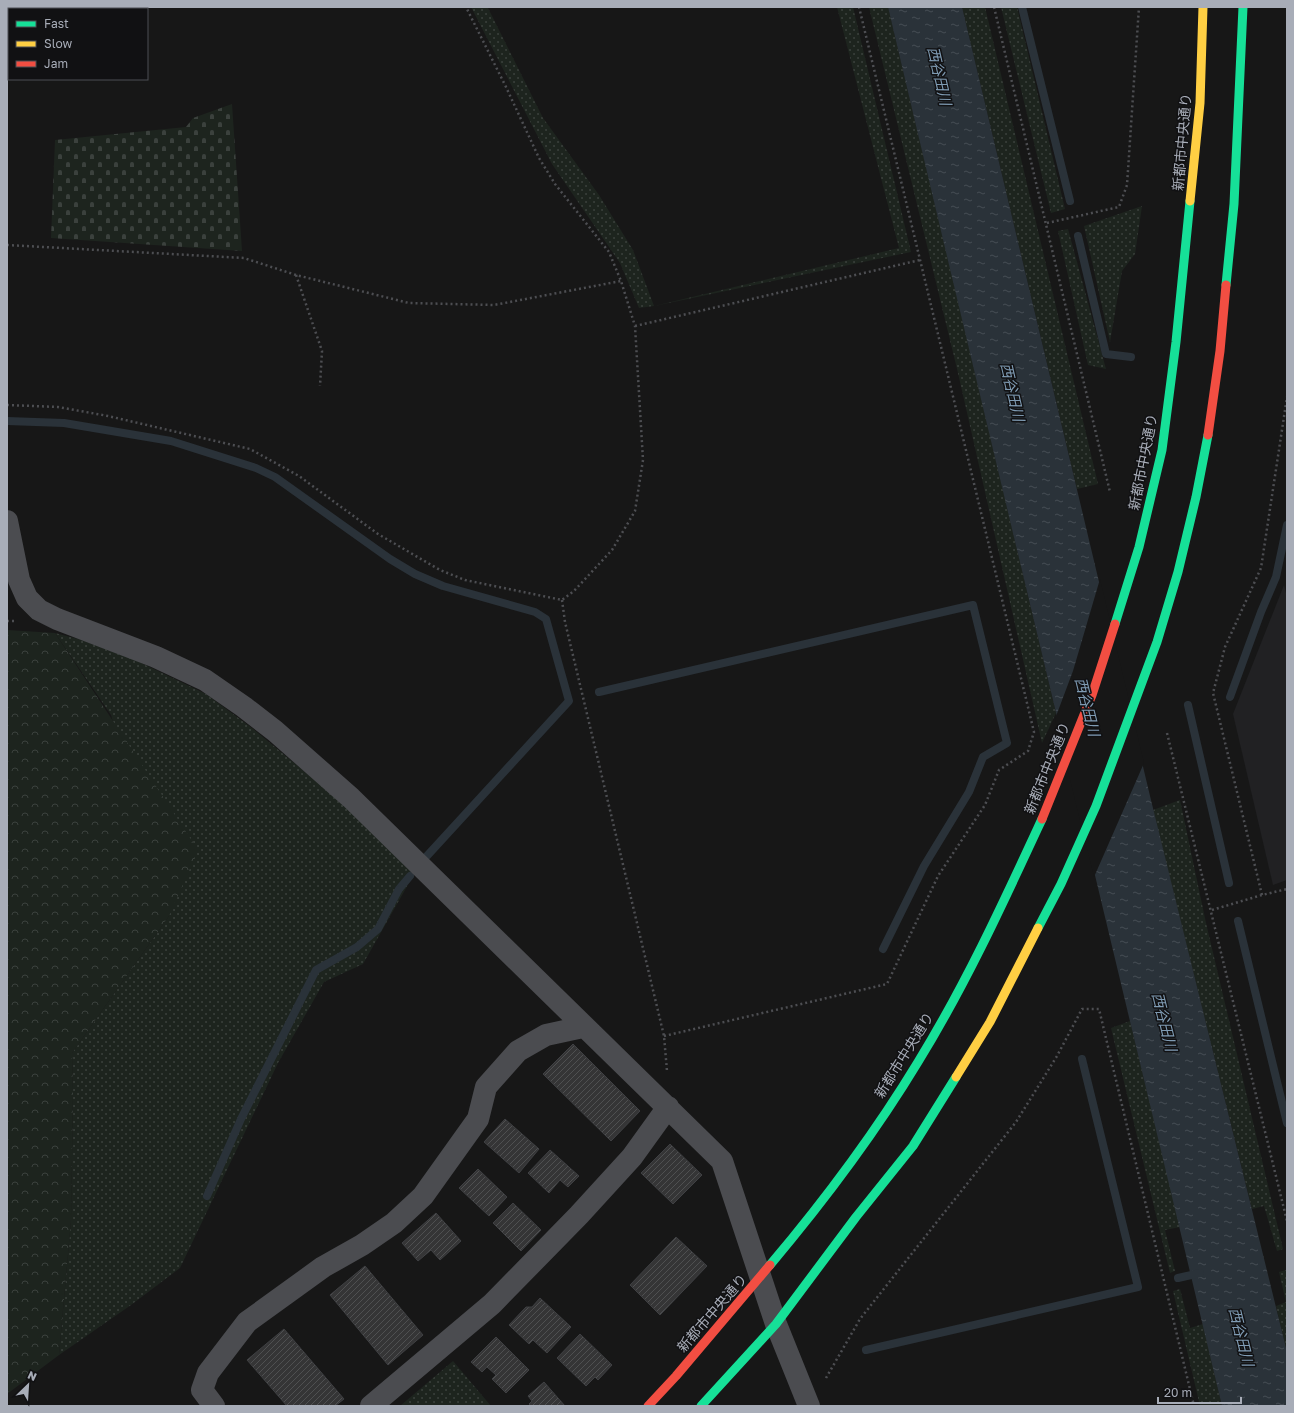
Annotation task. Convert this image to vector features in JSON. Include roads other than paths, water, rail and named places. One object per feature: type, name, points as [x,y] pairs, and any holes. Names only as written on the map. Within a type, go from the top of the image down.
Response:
[{"type":"main road","name":"新都市中央通り","points":[[648,1406],[676,1376],[762,1276],[810,1217],[858,1151],[918,1062],[951,1004],[998,913],[1043,817],[1092,695],[1139,547],[1162,450],[1176,342],[1200,103],[1203,7]]},
{"type":"main road","points":[[701,1406],[776,1324],[856,1217],[913,1146],[990,1022],[1061,884],[1096,806],[1157,642],[1178,572],[1196,497],[1210,423],[1220,351],[1234,204],[1243,7]]},
{"type":"street","points":[[7,521],[19,580],[27,598],[39,610],[58,620],[156,657],[204,680],[244,707],[275,731],[351,798],[722,1161],[762,1276],[776,1324],[809,1406]]},
{"type":"street","points":[[214,1406],[202,1390],[208,1373],[247,1322],[323,1267],[362,1245],[394,1223],[423,1196],[478,1119],[486,1086],[518,1051],[546,1035],[584,1027]]},
{"type":"street","points":[[371,1406],[492,1304],[579,1215],[632,1157],[668,1107]]},
{"type":"water","name":"西谷田川","points":[[888,7],[962,7],[1150,796],[1287,1352],[1287,1406],[1222,1406]]},
{"type":"waterway","points":[[1022,7],[1070,201]]},
{"type":"waterway","points":[[1078,236],[1106,354],[1131,357]]},
{"type":"waterway","points":[[7,421],[64,423],[171,441],[256,468],[275,477],[390,559],[415,574],[443,586],[535,612],[546,619],[569,701],[426,857]]},
{"type":"waterway","points":[[1230,697],[1261,612],[1276,577],[1287,525]]},
{"type":"waterway","points":[[599,692],[973,605],[1007,743],[983,757],[969,792],[924,866],[883,949]]},
{"type":"waterway","points":[[1188,705],[1229,883]]},
{"type":"waterway","points":[[207,1196],[241,1119],[316,970],[357,947],[378,929],[399,889],[410,876]]},
{"type":"waterway","points":[[1238,921],[1287,1123]]},
{"type":"waterway","points":[[866,1350],[1138,1287],[1082,1059]]},
{"type":"waterway","points":[[1178,1278],[1200,1273]]}]
